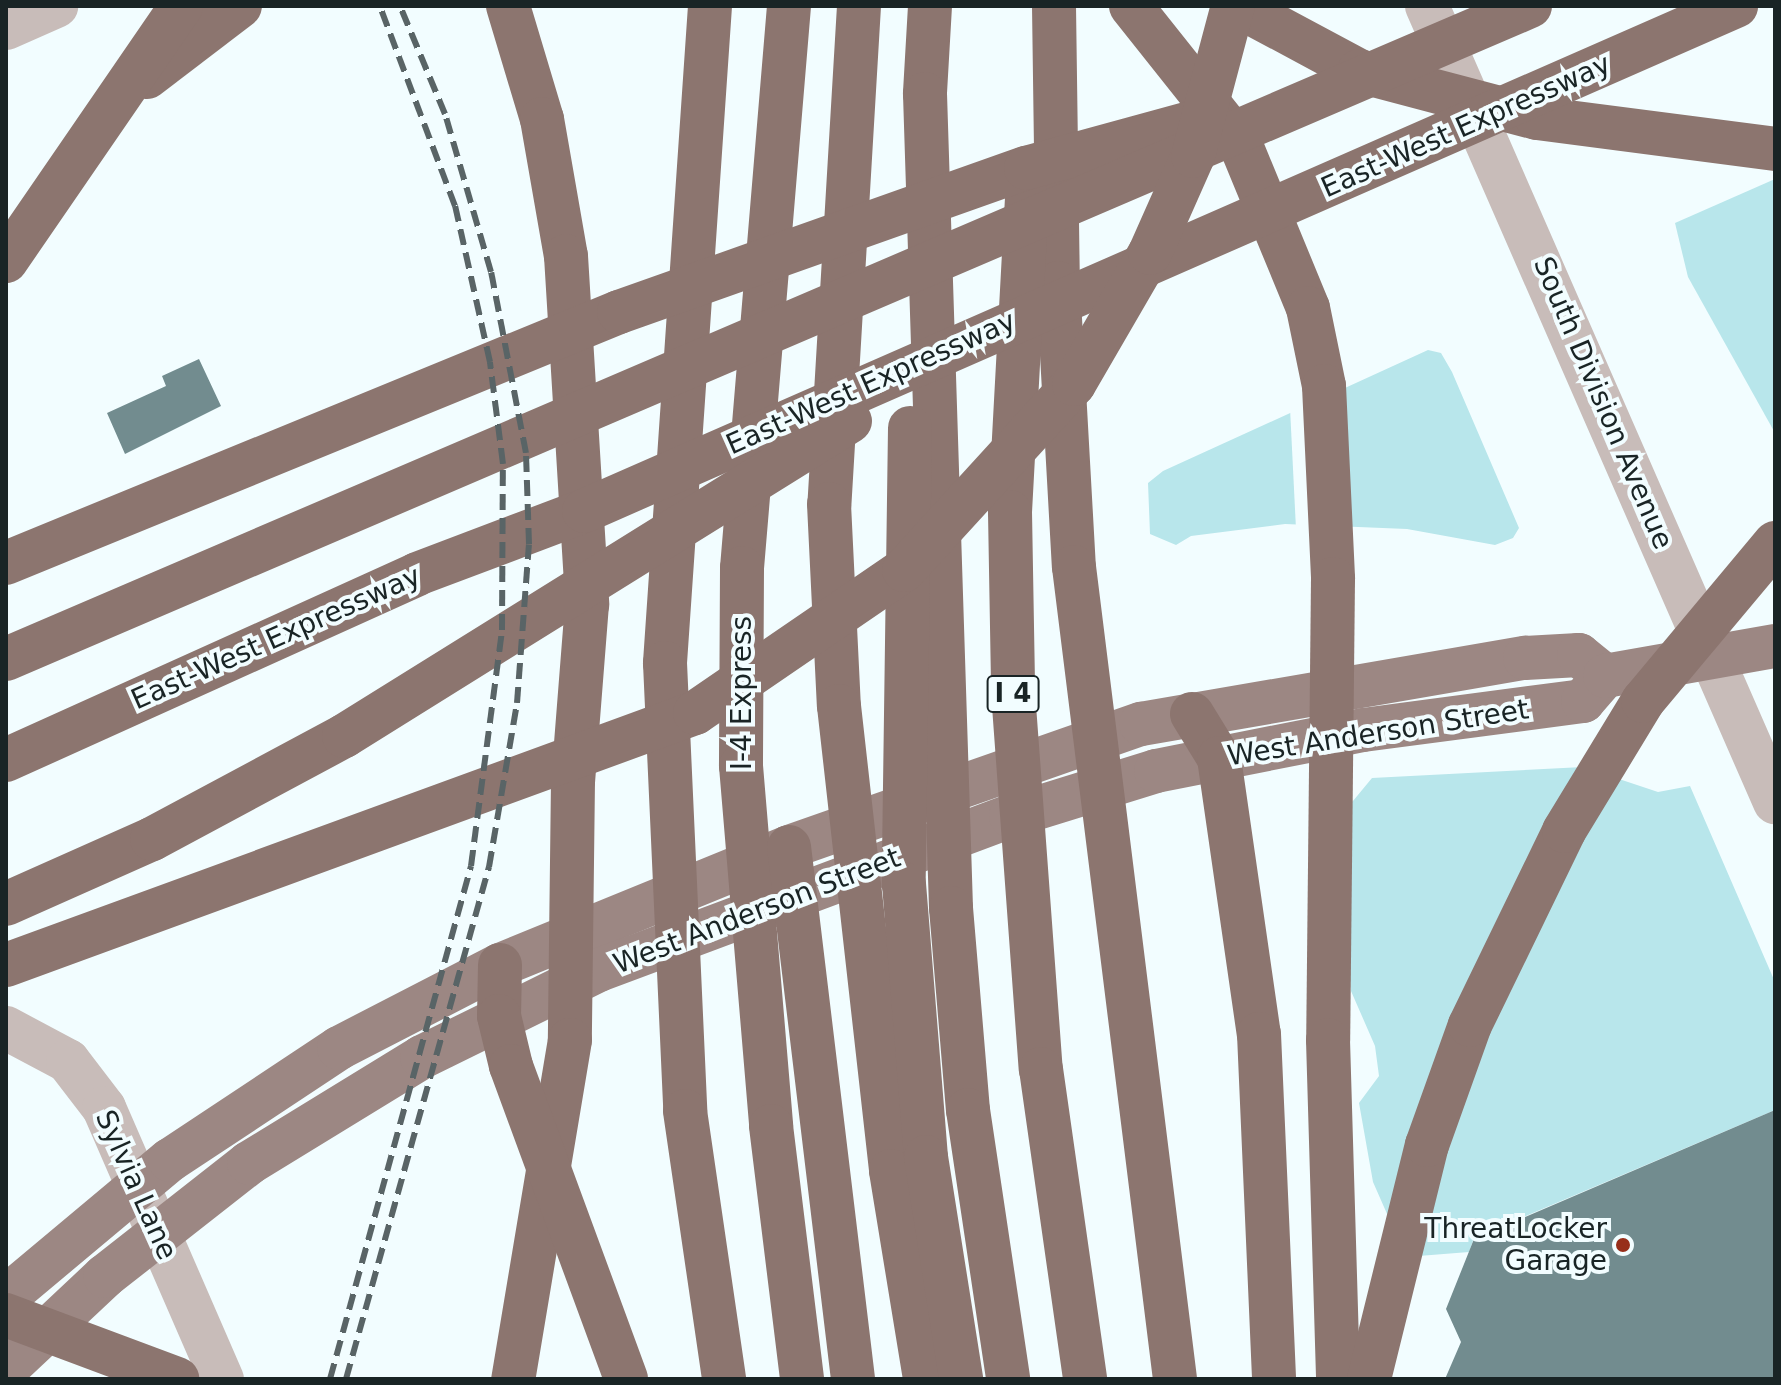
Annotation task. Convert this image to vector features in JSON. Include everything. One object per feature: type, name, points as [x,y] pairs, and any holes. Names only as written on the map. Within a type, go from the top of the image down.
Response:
[{"type":"highway","points":[[6,261],[181,6]]},
{"type":"highway","points":[[120,98],[240,6]]},
{"type":"highway","points":[[508,6],[542,119],[566,256],[587,604],[573,780],[570,1040],[513,1379]]},
{"type":"highway","points":[[710,6],[665,663],[685,1111],[724,1379]]},
{"type":"highway","name":"I-4 Express","points":[[789,6],[742,568],[741,766],[771,1126],[802,1379]]},
{"type":"highway","points":[[859,6],[829,504],[841,722],[891,1171],[925,1379]]},
{"type":"highway","points":[[930,6],[907,495],[904,884],[926,1157],[961,1379]]},
{"type":"highway","name":"I 4","points":[[1039,6],[1010,512],[1013,692],[1041,1069],[1085,1379]]},
{"type":"highway","points":[[1054,6],[1058,283],[1074,567],[1175,1379]]},
{"type":"highway","points":[[1131,6],[1240,143],[1308,308],[1324,386],[1333,579],[1328,1040],[1338,1379]]},
{"type":"highway","points":[[6,965],[695,713],[904,570],[1074,384],[1150,253],[1193,156],[1235,6],[1359,71],[1537,118],[1775,149]]},
{"type":"highway","points":[[6,659],[1530,6]]},
{"type":"highway","name":"East-West Expressway","points":[[6,760],[977,334],[1132,274],[1396,159],[1563,81],[1736,6]]},
{"type":"highway","points":[[6,563],[619,312],[1026,168],[1362,77]]},
{"type":"highway","points":[[925,94],[951,908],[968,1110],[1008,1379]]},
{"type":"highway","points":[[6,904],[152,839],[344,736],[787,463],[977,334]]},
{"type":"highway","points":[[1369,1379],[1432,1130],[1470,1025],[1557,845],[1643,701],[1775,543]]},
{"type":"highway","points":[[1192,714],[1219,758],[1259,1034],[1274,1379]]},
{"type":"highway","points":[[789,847],[853,1379]]},
{"type":"highway","points":[[500,965],[499,1016],[522,1099],[592,1272],[626,1379]]},
{"type":"highway","points":[[6,1315],[177,1379]]},
{"type":"main road","points":[[1605,676],[1775,646]]},
{"type":"main road","name":"West Anderson Street","points":[[6,1297],[71,1237],[292,1076],[500,965],[789,847],[1141,724],[1525,658],[1579,655],[1605,676],[1583,701],[1363,730],[1156,771],[794,897],[499,1016],[288,1137],[105,1276],[6,1369]]},
{"type":"street","name":"South Division Avenue","points":[[1427,6],[1775,802]]},
{"type":"street","name":"Sylvia Lane","points":[[6,1028],[68,1061],[104,1108],[222,1379]]},
{"type":"water","points":[[1775,179],[1775,433],[1688,277],[1675,223]]},
{"type":"water","points":[[1428,350],[1441,353],[1452,372],[1519,528],[1513,538],[1495,545],[1407,529],[1285,524],[1191,536],[1176,545],[1150,534],[1148,483],[1163,471]]},
{"type":"water","points":[[1583,767],[1658,792],[1690,786],[1775,982],[1775,1110],[1474,1238],[1469,1252],[1406,1257],[1373,1182],[1359,1103],[1379,1076],[1375,1046],[1351,991],[1341,856],[1348,807],[1372,778]]},
{"type":"pier","points":[[1337,387],[1341,530],[1296,529],[1290,408]]},
{"type":"building","points":[[199,359],[221,406],[125,454],[107,413],[166,386],[162,376]]},
{"type":"building","name":"ThreatLocker Garage","points":[[1775,1110],[1775,1379],[1445,1379],[1461,1342],[1446,1309],[1474,1239]]},
{"type":"railway","points":[[330,1379],[471,866],[502,630],[503,464],[490,362],[455,206],[380,6]]},
{"type":"railway","points":[[346,1379],[489,867],[517,703],[529,544],[526,453],[491,272],[445,114],[400,6]]},
{"type":"place","name":"ThreatLocker Garage","points":[[1623,1245]]}]
